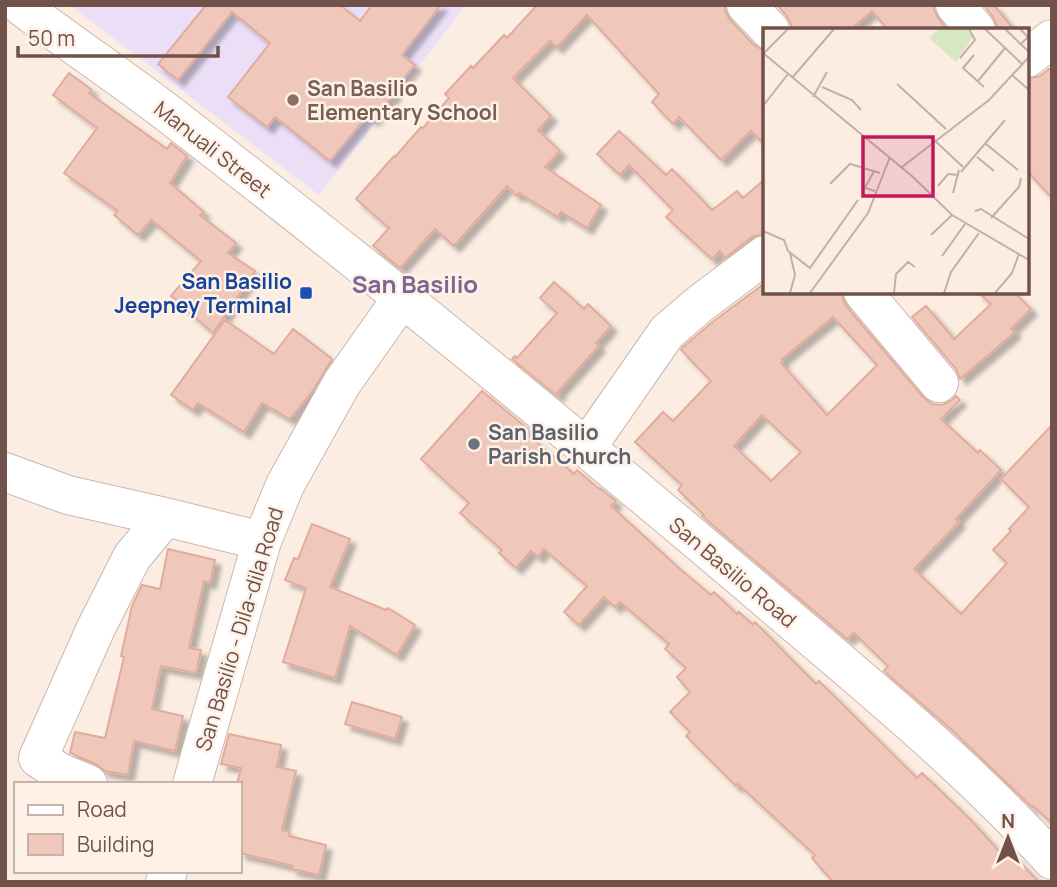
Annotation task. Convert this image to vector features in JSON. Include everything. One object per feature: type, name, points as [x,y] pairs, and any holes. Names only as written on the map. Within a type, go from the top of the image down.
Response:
[{"type":"street","name":"Manuali Street","points":[[20,5],[180,122],[402,298]]},
{"type":"street","points":[[746,5],[768,28]]},
{"type":"street","points":[[956,5],[974,28]]},
{"type":"street","points":[[1029,56],[1052,39]]},
{"type":"street","points":[[586,447],[667,332],[763,256]]},
{"type":"street","points":[[865,294],[939,383]]},
{"type":"street","name":"San Basilio Road","points":[[402,298],[586,447],[939,749],[1052,860]]},
{"type":"street","name":"San Basilio - Dila-dila Road","points":[[193,782],[262,541],[285,485],[342,383],[402,298]]},
{"type":"street","points":[[5,472],[68,495],[262,541]]},
{"type":"street","points":[[83,782],[59,772],[38,758],[96,628],[132,556],[165,516]]},
{"type":"shaded area","name":"San Basilio Elementary School","points":[[70,5],[466,5],[319,195]]},
{"type":"building","points":[[206,5],[340,5],[360,21],[372,5],[441,5],[402,55],[415,65],[373,120],[367,116],[330,161],[275,117],[267,127],[228,97],[270,43],[232,12],[178,80],[158,64]]},
{"type":"building","points":[[537,5],[725,5],[730,20],[754,45],[763,50],[763,143],[751,131],[721,160],[679,117],[673,124],[652,102],[659,94],[587,15],[557,47],[550,41],[513,78],[551,116],[538,130],[560,151],[545,167],[601,205],[587,228],[561,212],[558,217],[519,193],[517,196],[507,186],[454,246],[435,229],[400,268],[373,246],[389,228],[356,199],[449,98],[445,94],[471,66],[473,68],[504,35],[507,38]]},
{"type":"building","points":[[777,5],[934,5],[938,18],[946,28],[886,28],[872,11],[852,28],[791,28],[786,15]]},
{"type":"building","points":[[984,5],[994,5],[1012,28],[997,28]]},
{"type":"building","points":[[1049,69],[1052,71],[1052,198],[1029,173],[1029,79],[1040,76]]},
{"type":"building","points":[[69,73],[92,90],[89,93],[167,149],[171,143],[187,156],[170,183],[204,212],[200,215],[236,243],[228,253],[255,271],[213,333],[171,296],[201,261],[151,220],[138,235],[114,215],[118,211],[64,173],[97,128],[53,95]]},
{"type":"building","points":[[619,131],[666,175],[672,169],[712,210],[737,191],[743,198],[763,181],[763,234],[752,237],[725,258],[720,251],[712,259],[666,217],[673,210],[629,165],[620,175],[597,154]]},
{"type":"building","points":[[554,282],[584,309],[588,304],[611,326],[596,343],[599,346],[557,396],[512,359],[515,356],[517,358],[557,313],[540,298]]},
{"type":"building","points":[[763,284],[763,294],[842,294],[846,306],[923,397],[932,404],[942,405],[956,396],[960,400],[941,419],[1001,470],[956,519],[959,522],[914,569],[961,614],[1007,563],[993,550],[1029,507],[1001,479],[1052,425],[1052,823],[884,671],[888,666],[854,633],[847,639],[702,516],[704,515],[678,490],[682,485],[635,442],[663,412],[673,421],[711,381],[681,350]],"holes":[[[833,317],[877,365],[827,415],[781,363],[782,359]],[[762,415],[801,452],[771,481],[734,446]]]},
{"type":"building","points":[[980,294],[1016,294],[1031,309],[1011,329],[1015,332],[960,379],[956,369],[912,317],[926,306],[954,339],[991,304]]},
{"type":"building","points":[[225,320],[274,354],[293,329],[332,359],[314,389],[290,419],[262,403],[244,432],[198,403],[193,410],[171,395]]},
{"type":"building","points":[[482,391],[528,429],[525,432],[574,474],[577,470],[616,501],[611,506],[680,569],[711,595],[714,592],[737,614],[739,612],[753,625],[755,622],[816,684],[819,681],[917,778],[922,773],[1000,852],[1005,847],[1039,882],[833,882],[812,858],[815,855],[738,784],[736,786],[686,736],[690,732],[670,712],[690,692],[677,677],[686,668],[665,649],[669,644],[620,602],[615,607],[604,597],[579,625],[564,612],[587,586],[544,549],[538,557],[531,551],[516,568],[499,553],[502,550],[460,513],[469,503],[421,459]]},
{"type":"building","points":[[312,524],[350,539],[330,587],[386,610],[388,608],[415,625],[397,655],[350,626],[335,678],[283,662],[306,588],[285,580],[294,558],[298,559]]},
{"type":"building","points":[[168,549],[215,560],[210,583],[204,581],[189,648],[201,650],[196,673],[161,666],[152,709],[183,716],[175,751],[134,741],[128,775],[105,771],[96,764],[70,753],[75,732],[105,738],[124,657],[121,656],[132,606],[142,585],[160,589]]},
{"type":"building","points":[[352,702],[402,717],[395,739],[345,724]]},
{"type":"building","points":[[229,734],[281,745],[277,767],[296,771],[282,830],[290,832],[289,836],[326,845],[319,875],[242,853],[242,782],[238,782],[241,768],[221,764]]},
{"type":"place","name":"San Basilio Elementary School","points":[[293,100]]},
{"type":"place","name":"San Basilio Jeepney Terminal","points":[[306,293]]},
{"type":"place","name":"San Basilio Parish Church","points":[[474,444]]},
{"type":"district","name":"San Basilio","points":[[415,283]]}]
